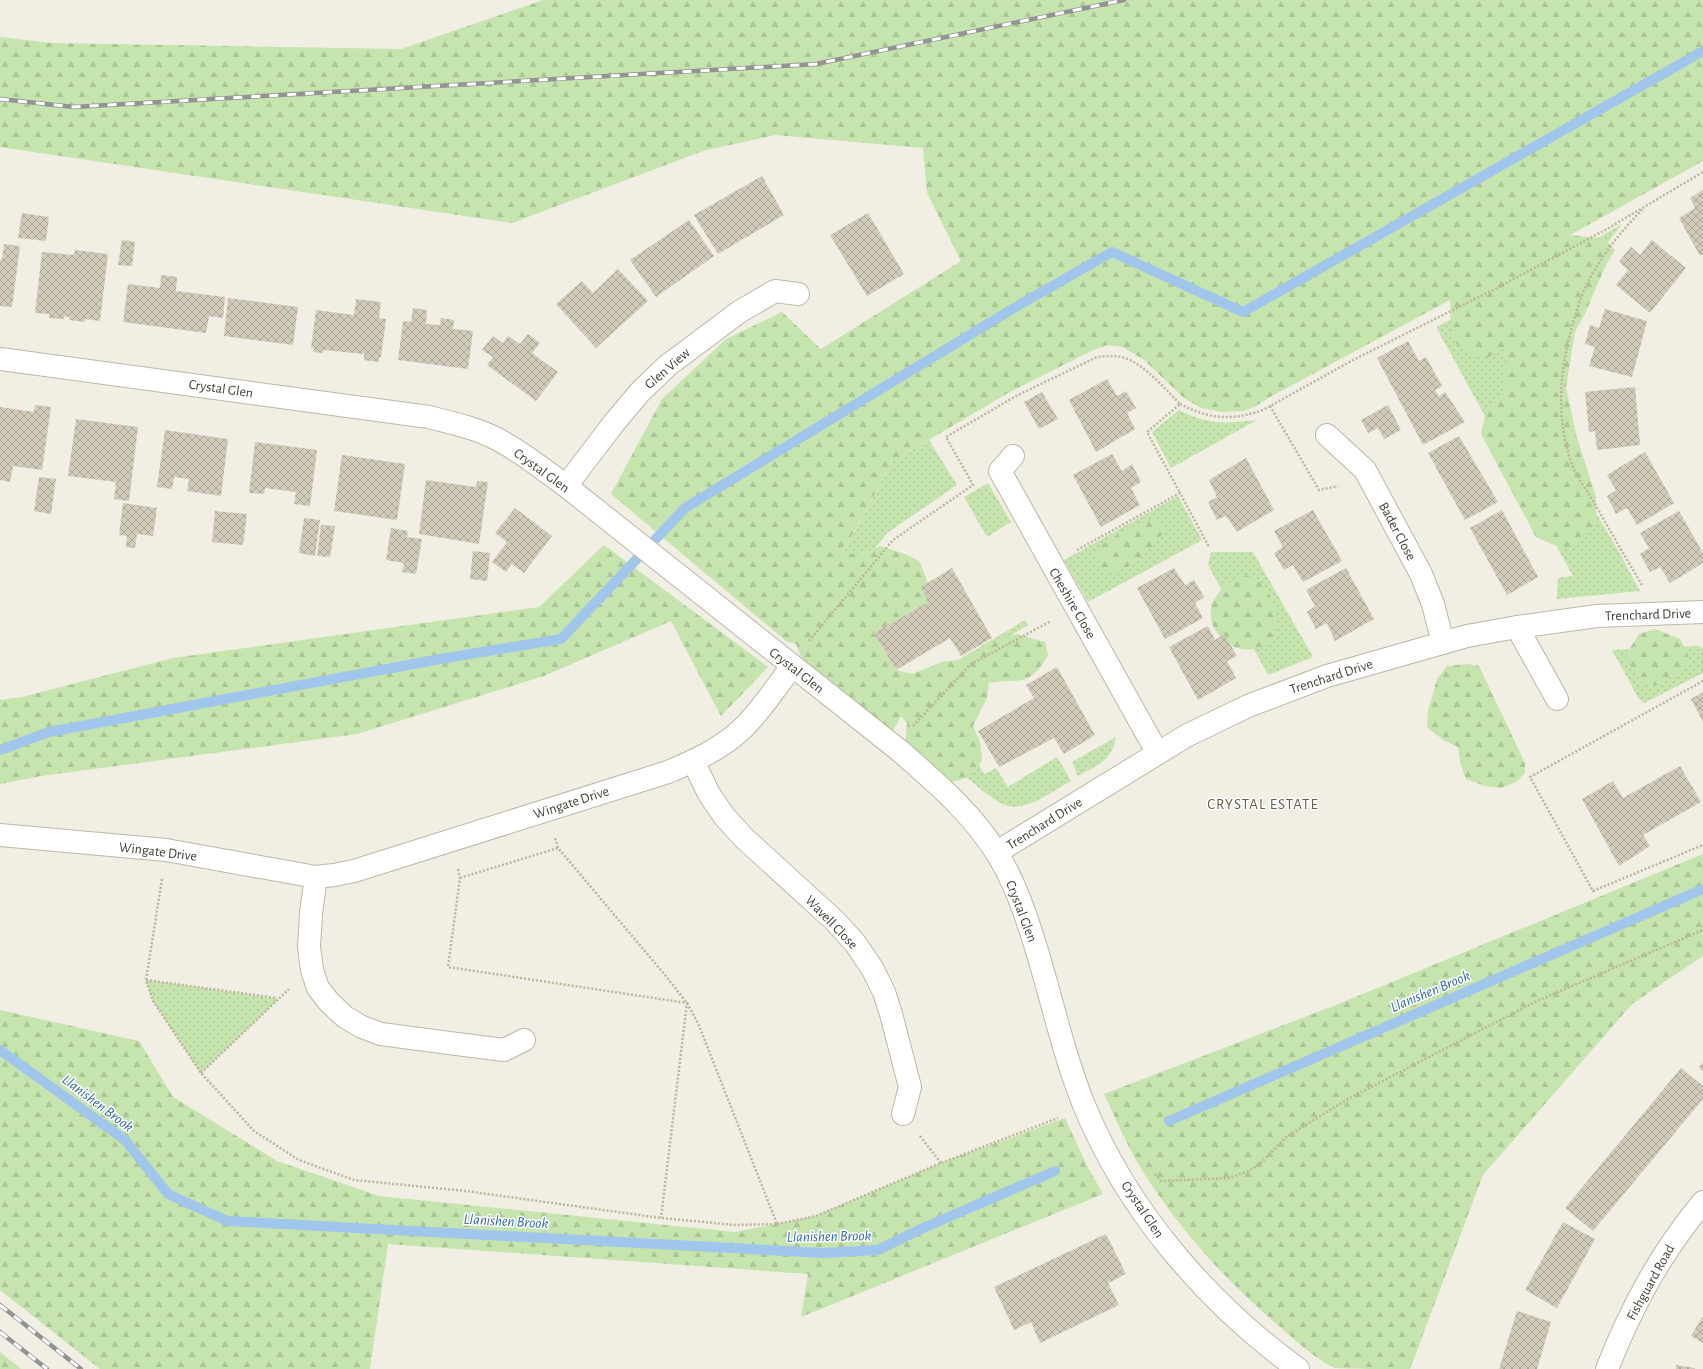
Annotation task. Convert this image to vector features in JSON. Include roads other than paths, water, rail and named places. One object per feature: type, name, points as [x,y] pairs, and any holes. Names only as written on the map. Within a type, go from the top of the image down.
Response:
[{"type":"street","name":"Glen View","points":[[566,486],[614,423],[640,392],[667,366],[739,312],[775,291],[798,294]]},
{"type":"street","name":"Crystal Glen","points":[[0,359],[429,417],[463,426],[497,439],[523,455],[566,486],[792,667],[900,751],[953,798],[974,821],[997,852],[1013,884],[1026,916],[1076,1081],[1092,1122],[1128,1189],[1165,1241],[1188,1269],[1230,1313],[1252,1333],[1298,1369]]},
{"type":"street","name":"Bader Close","points":[[1327,435],[1365,470],[1421,574],[1433,604],[1443,643]]},
{"type":"street","name":"Cheshire Close","points":[[1013,456],[1000,471],[1157,752]]},
{"type":"street","name":"Trenchard Drive","points":[[997,852],[1157,752],[1212,722],[1273,695],[1327,676],[1378,660],[1466,636],[1517,627],[1597,616],[1703,612]]},
{"type":"street","points":[[1517,627],[1557,699]]},
{"type":"street","name":"Wingate Drive","points":[[0,835],[166,850],[316,877],[354,871],[668,772],[694,761],[723,744],[742,729],[759,711],[792,667]]},
{"type":"street","name":"Wavell Close","points":[[694,761],[709,794],[724,816],[744,838],[835,921],[855,943],[872,968],[884,992],[910,1087],[903,1114]]},
{"type":"street","points":[[316,877],[311,913],[309,947],[312,970],[318,988],[329,1002],[346,1017],[362,1027],[381,1034],[504,1050],[524,1040]]},
{"type":"street","name":"Fishguard Road","points":[[1607,1369],[1641,1293],[1682,1227],[1703,1202]]},
{"type":"waterway","points":[[0,750],[49,732],[440,659],[561,639],[685,508],[1014,308],[1112,252],[1243,312],[1703,51]]},
{"type":"waterway","name":"Llanishen Brook","points":[[1169,1121],[1703,889]]},
{"type":"waterway","name":"Llanishen Brook","points":[[0,1050],[125,1140],[168,1194],[227,1221],[823,1253],[878,1250],[923,1228],[1055,1171]]},
{"type":"railway","points":[[0,99],[74,107],[816,64],[1124,0]]},
{"type":"railway","points":[[0,1305],[81,1369]]},
{"type":"railway","points":[[0,1332],[47,1369]]},
{"type":"district","name":"CRYSTAL ESTATE","points":[[1263,804]]}]
